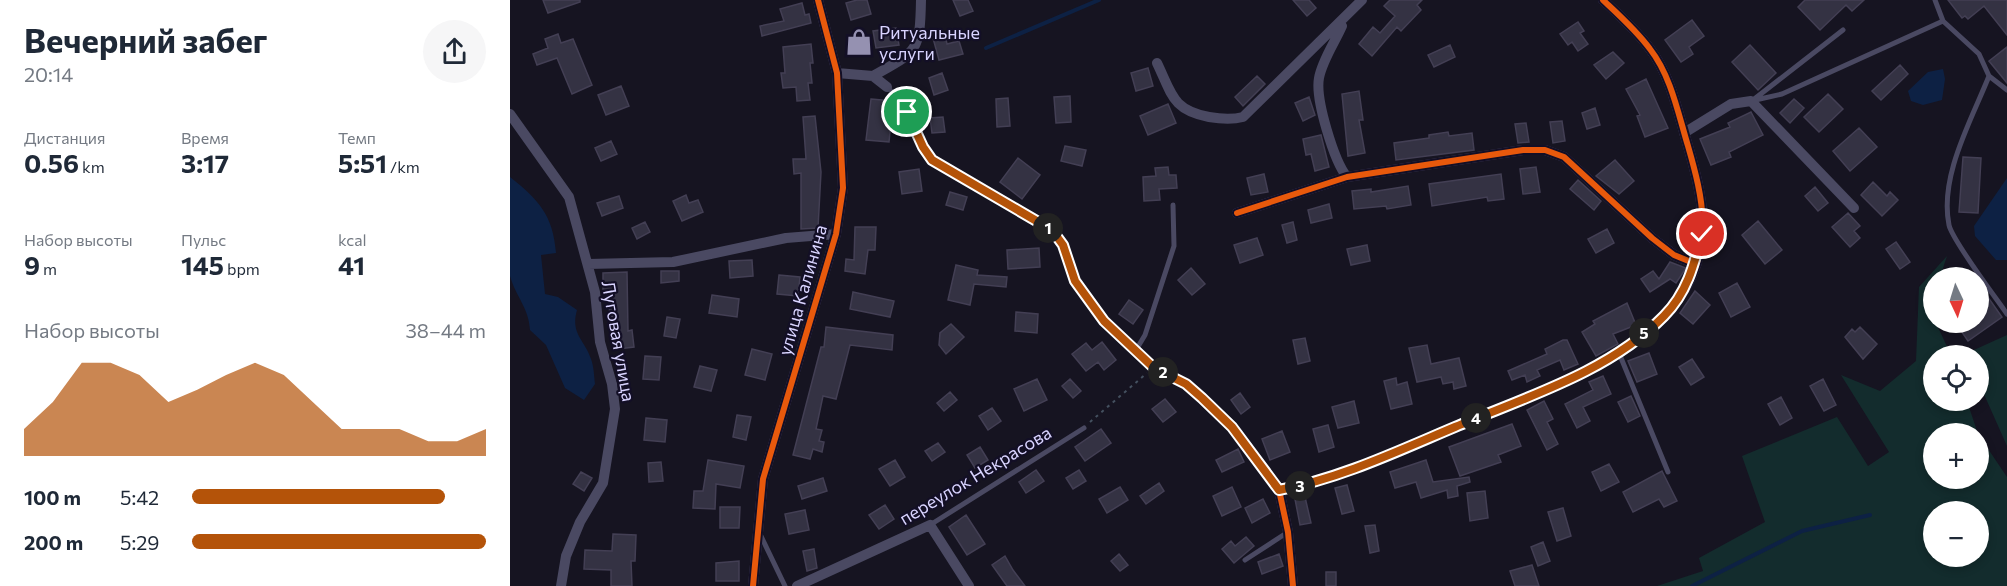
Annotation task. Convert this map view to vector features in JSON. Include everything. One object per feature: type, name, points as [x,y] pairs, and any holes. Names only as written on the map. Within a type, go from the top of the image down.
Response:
[{"type":"street","name":"улица Калинина","points":[[753,586],[763,479],[836,234],[843,188],[837,73],[818,0]]},
{"type":"street","points":[[873,76],[910,55],[921,34],[921,0]]},
{"type":"street","points":[[1157,63],[1179,106],[1198,115],[1234,119],[1250,113],[1362,0]]},
{"type":"street","points":[[1293,586],[1288,532],[1279,490],[1307,483],[1386,456],[1563,382],[1619,353],[1664,316],[1682,293],[1695,264],[1702,234],[1703,205],[1684,133],[1665,74],[1650,49],[1603,0]]},
{"type":"street","points":[[1347,17],[1318,81],[1331,146],[1335,159],[1347,177]]},
{"type":"street","points":[[837,73],[873,76],[887,87]]},
{"type":"street","points":[[1684,133],[1731,104],[1751,101],[1854,208]]},
{"type":"street","name":"Луговая улица","points":[[510,114],[569,197],[595,292],[600,342],[612,384],[615,409],[603,483],[580,522],[566,556],[561,586]]},
{"type":"street","points":[[1237,213],[1347,177],[1523,150],[1545,150],[1564,157],[1652,238],[1674,255],[1695,264]]},
{"type":"street","points":[[588,264],[673,262],[786,238],[836,234]]},
{"type":"street","points":[[930,525],[969,586]]},
{"type":"street","name":"переулок Некрасова","points":[[797,586],[930,525]]},
{"type":"lane","points":[[1935,0],[1943,21],[1979,54],[1989,76],[2007,90]]},
{"type":"lane","points":[[1751,101],[1782,94],[1943,21]]},
{"type":"lane","points":[[1751,101],[1843,30]]},
{"type":"lane","points":[[1989,76],[1971,114],[1953,171],[1948,205],[1949,227],[2007,314]]},
{"type":"lane","points":[[887,87],[897,96],[932,160],[1052,230],[1063,245],[1075,281],[1104,321],[1154,368],[1186,384],[1232,427],[1279,490]]},
{"type":"lane","points":[[1136,350],[1144,335],[1174,246],[1173,205]]},
{"type":"lane","points":[[1619,353],[1668,472]]},
{"type":"lane","name":"переулок Некрасова","points":[[930,525],[1084,428]]},
{"type":"lane","points":[[757,527],[785,586]]},
{"type":"lane","points":[[1245,560],[1288,532]]},
{"type":"path","points":[[1084,428],[1154,368]]},
{"type":"green space","points":[[1947,256],[1943,267],[1937,267]]},
{"type":"green space","points":[[1923,283],[1923,333],[1941,333],[1946,345],[1923,345],[1923,411],[1970,411],[1974,423],[1923,423],[1923,489],[1989,489],[1989,450],[2007,477],[2007,586],[1657,586],[1703,571],[1699,558],[1765,522],[1742,456],[1837,417],[1868,466],[1889,452],[1841,375],[1880,391],[1916,361],[1919,287]]},
{"type":"green space","points":[[2007,335],[2007,446],[1989,406],[1989,345],[1985,345]]},
{"type":"water","points":[[1943,69],[1945,79],[1942,100],[1923,105],[1911,101],[1908,91],[1928,72]]},
{"type":"water","points":[[510,177],[537,201],[552,228],[556,253],[541,255],[545,294],[558,297],[577,310],[575,325],[591,359],[595,384],[584,400],[565,388],[546,345],[530,330],[525,309],[510,276]]},
{"type":"water","points":[[2007,178],[2007,260],[1996,260],[1975,236],[1974,226]]},
{"type":"building","points":[[543,0],[580,0],[580,2],[548,13]]},
{"type":"building","points":[[867,0],[871,14],[851,20],[846,3]]},
{"type":"building","points":[[953,0],[968,0],[973,11],[960,16]]},
{"type":"building","points":[[1293,0],[1309,0],[1316,8],[1307,16]]},
{"type":"building","points":[[1390,0],[1422,0],[1417,5],[1421,10],[1401,31],[1397,27],[1372,56],[1359,44],[1373,27],[1380,33],[1395,16],[1384,6]]},
{"type":"building","points":[[1805,0],[1864,0],[1852,11],[1846,5],[1820,30],[1798,7]]},
{"type":"building","points":[[1948,0],[2007,0],[2007,35],[1984,6],[1968,19],[1965,16],[1962,18]]},
{"type":"building","points":[[802,3],[805,15],[809,14],[811,23],[762,36],[760,26],[784,21],[780,9]]},
{"type":"building","points":[[1692,20],[1704,36],[1689,47],[1693,54],[1681,62],[1665,40]]},
{"type":"building","points":[[1578,22],[1584,31],[1580,33],[1588,44],[1578,51],[1572,42],[1568,45],[1560,34]]},
{"type":"building","points":[[896,28],[899,45],[876,48],[873,31]]},
{"type":"building","points":[[558,34],[561,43],[573,39],[592,85],[572,94],[557,58],[537,65],[533,54],[548,48],[545,39]]},
{"type":"building","points":[[945,35],[947,44],[959,41],[963,54],[939,60],[933,38]]},
{"type":"building","points":[[811,44],[813,63],[810,63],[812,83],[808,83],[810,100],[797,101],[796,87],[783,88],[781,73],[785,73],[783,47]]},
{"type":"building","points":[[1450,45],[1455,57],[1434,67],[1428,55]]},
{"type":"building","points":[[1750,45],[1776,73],[1758,90],[1732,62]]},
{"type":"building","points":[[2007,47],[2007,83],[1989,61]]},
{"type":"building","points":[[1613,52],[1624,63],[1606,79],[1594,65]]},
{"type":"building","points":[[1900,65],[1908,74],[1881,100],[1872,91]]},
{"type":"building","points":[[1148,68],[1153,86],[1136,91],[1131,73]]},
{"type":"building","points":[[942,73],[948,90],[934,95],[929,78]]},
{"type":"building","points":[[1257,76],[1265,84],[1243,106],[1235,97]]},
{"type":"building","points":[[1646,79],[1668,128],[1645,137],[1637,116],[1640,115],[1626,89]]},
{"type":"building","points":[[621,86],[629,106],[606,115],[598,95]]},
{"type":"building","points":[[1359,91],[1363,120],[1359,120],[1365,153],[1348,156],[1342,94]]},
{"type":"building","points":[[1828,94],[1843,109],[1819,132],[1804,117]]},
{"type":"building","points":[[1070,96],[1071,122],[1056,123],[1054,97]]},
{"type":"building","points":[[1309,97],[1315,115],[1303,121],[1295,103]]},
{"type":"building","points":[[1008,98],[1010,126],[997,127],[996,99]]},
{"type":"building","points":[[871,99],[893,101],[889,142],[866,140]]},
{"type":"building","points":[[1794,99],[1804,108],[1790,123],[1780,113]]},
{"type":"building","points":[[1168,104],[1176,123],[1148,135],[1140,116]]},
{"type":"building","points":[[1595,108],[1600,125],[1587,129],[1582,113]]},
{"type":"building","points":[[1751,112],[1763,135],[1729,152],[1731,157],[1711,165],[1700,139],[1730,127],[1728,123]]},
{"type":"building","points":[[815,116],[821,172],[818,228],[801,229],[801,173],[794,174],[793,159],[806,159],[803,117]]},
{"type":"building","points":[[943,117],[945,132],[932,133],[930,118]]},
{"type":"building","points":[[1562,121],[1565,141],[1553,143],[1550,122]]},
{"type":"building","points":[[1526,123],[1529,142],[1518,143],[1515,124]]},
{"type":"building","points":[[1859,128],[1877,147],[1850,171],[1833,151]]},
{"type":"building","points":[[1448,132],[1449,136],[1472,133],[1474,150],[1396,160],[1394,143],[1429,138],[1429,135]]},
{"type":"building","points":[[1321,135],[1329,167],[1315,171],[1311,154],[1306,155],[1303,139]]},
{"type":"building","points":[[611,141],[617,154],[601,161],[595,148]]},
{"type":"building","points":[[1065,146],[1086,150],[1082,166],[1061,161]]},
{"type":"building","points":[[1963,157],[1981,158],[1978,213],[1959,212]]},
{"type":"building","points":[[1018,158],[1040,175],[1022,199],[1000,182]]},
{"type":"building","points":[[1615,160],[1634,181],[1619,194],[1596,176]]},
{"type":"building","points":[[1168,167],[1169,175],[1176,175],[1177,188],[1159,189],[1160,200],[1144,201],[1143,177],[1156,176],[1155,168]]},
{"type":"building","points":[[1536,167],[1540,192],[1523,194],[1520,169]]},
{"type":"building","points":[[919,169],[922,191],[902,194],[899,172]]},
{"type":"building","points":[[1264,174],[1268,192],[1251,195],[1247,178]]},
{"type":"building","points":[[1501,174],[1504,199],[1488,201],[1487,197],[1432,206],[1429,184]]},
{"type":"building","points":[[1578,180],[1601,201],[1594,210],[1570,189]]},
{"type":"building","points":[[1873,182],[1887,196],[1890,192],[1898,200],[1882,216],[1861,195]]},
{"type":"building","points":[[1408,186],[1411,205],[1387,209],[1386,206],[1354,209],[1352,191],[1371,189],[1371,192]]},
{"type":"building","points":[[1815,187],[1828,203],[1818,211],[1805,196]]},
{"type":"building","points":[[950,192],[967,197],[963,210],[946,205]]},
{"type":"building","points":[[686,195],[689,203],[698,200],[703,212],[682,221],[673,201]]},
{"type":"building","points":[[619,196],[623,208],[602,216],[597,203]]},
{"type":"building","points":[[1329,204],[1332,218],[1311,223],[1308,210]]},
{"type":"building","points":[[1848,213],[1860,226],[1854,231],[1860,238],[1850,247],[1832,227]]},
{"type":"building","points":[[1758,221],[1782,250],[1765,264],[1742,235]]},
{"type":"building","points":[[645,222],[650,232],[637,239],[632,228]]},
{"type":"building","points":[[1293,222],[1297,240],[1287,243],[1282,225]]},
{"type":"building","points":[[855,227],[876,227],[875,250],[868,250],[865,274],[845,271],[846,259],[854,260]]},
{"type":"building","points":[[1607,229],[1614,243],[1596,253],[1588,239]]},
{"type":"building","points":[[1257,238],[1263,255],[1240,263],[1234,245]]},
{"type":"building","points":[[1896,242],[1910,262],[1900,269],[1886,249]]},
{"type":"building","points":[[1367,245],[1370,261],[1351,265],[1347,249]]},
{"type":"building","points":[[1039,248],[1040,267],[1008,269],[1007,250]]},
{"type":"building","points":[[752,260],[753,276],[730,278],[729,261]]},
{"type":"building","points":[[1670,262],[1686,268],[1676,283],[1670,279],[1650,292],[1641,279],[1653,271],[1659,279]]},
{"type":"building","points":[[956,265],[978,270],[977,275],[1007,277],[1006,287],[974,284],[970,305],[948,300]]},
{"type":"building","points":[[1191,268],[1205,284],[1192,295],[1178,280]]},
{"type":"building","points":[[661,271],[679,271],[679,281],[661,283]]},
{"type":"building","points":[[627,272],[628,331],[632,330],[634,347],[618,349],[613,316],[610,316],[608,293],[603,294],[603,273]]},
{"type":"building","points":[[779,275],[800,277],[798,296],[777,294]]},
{"type":"building","points":[[1737,283],[1750,307],[1731,317],[1719,293]]},
{"type":"building","points":[[1695,291],[1710,305],[1693,324],[1680,313]]},
{"type":"building","points":[[853,292],[894,301],[890,317],[850,309]]},
{"type":"building","points":[[712,295],[739,299],[737,317],[709,313]]},
{"type":"building","points":[[1989,299],[2002,317],[1989,326]]},
{"type":"building","points":[[1129,300],[1143,310],[1133,324],[1119,314]]},
{"type":"building","points":[[1627,303],[1636,325],[1613,334],[1618,344],[1596,356],[1582,332],[1595,324],[1593,321]]},
{"type":"building","points":[[1016,312],[1038,314],[1037,333],[1015,331]]},
{"type":"building","points":[[667,317],[680,319],[676,338],[664,336]]},
{"type":"building","points":[[951,324],[964,337],[946,354],[939,345],[940,333]]},
{"type":"building","points":[[826,327],[893,335],[892,350],[850,345],[836,399],[823,396],[816,429],[822,430],[819,441],[824,442],[822,452],[813,449],[810,459],[793,455],[821,347],[824,347]]},
{"type":"building","points":[[1860,327],[1877,344],[1863,359],[1845,337],[1852,329],[1855,332]]},
{"type":"building","points":[[1963,333],[1979,333],[1968,341]]},
{"type":"building","points":[[1305,338],[1310,361],[1298,364],[1293,340]]},
{"type":"building","points":[[1567,340],[1578,364],[1564,370],[1560,360],[1537,370],[1540,376],[1527,382],[1525,375],[1512,380],[1508,371],[1547,354],[1545,349]]},
{"type":"building","points":[[1102,342],[1116,360],[1104,370],[1098,362],[1086,371],[1072,354],[1086,343],[1092,350]]},
{"type":"building","points":[[1427,345],[1431,364],[1459,358],[1466,386],[1454,389],[1453,382],[1443,384],[1441,377],[1417,382],[1409,348]]},
{"type":"building","points":[[752,349],[772,354],[765,380],[745,375]]},
{"type":"building","points":[[1649,353],[1657,374],[1637,382],[1628,361]]},
{"type":"building","points":[[645,356],[661,357],[659,380],[643,379]]},
{"type":"building","points":[[1692,359],[1704,377],[1691,385],[1679,367]]},
{"type":"building","points":[[700,366],[717,370],[711,391],[694,387]]},
{"type":"building","points":[[1603,376],[1611,394],[1583,407],[1590,421],[1577,428],[1565,404],[1593,390],[1589,382]]},
{"type":"building","points":[[1396,378],[1397,385],[1407,382],[1412,404],[1391,409],[1384,381]]},
{"type":"building","points":[[1037,379],[1047,400],[1024,411],[1014,389]]},
{"type":"building","points":[[1070,379],[1081,391],[1073,398],[1062,386]]},
{"type":"building","points":[[1823,379],[1836,405],[1824,411],[1810,386]]},
{"type":"building","points":[[950,392],[957,400],[944,411],[937,403]]},
{"type":"building","points":[[1240,393],[1250,407],[1241,414],[1231,400]]},
{"type":"building","points":[[1631,396],[1640,416],[1628,422],[1618,402]]},
{"type":"building","points":[[1781,397],[1792,418],[1780,425],[1768,404]]},
{"type":"building","points":[[1165,399],[1176,412],[1163,422],[1152,409]]},
{"type":"building","points":[[1354,401],[1359,423],[1338,428],[1332,407]]},
{"type":"building","points":[[1544,401],[1553,419],[1547,422],[1558,444],[1547,450],[1527,410]]},
{"type":"building","points":[[992,408],[1001,421],[988,430],[979,416]]},
{"type":"building","points":[[737,415],[751,417],[746,440],[733,437]]},
{"type":"building","points":[[646,418],[667,420],[665,442],[644,440]]},
{"type":"building","points":[[1512,424],[1521,446],[1498,455],[1501,462],[1460,476],[1449,447]]},
{"type":"building","points":[[1328,425],[1334,447],[1319,452],[1313,429]]},
{"type":"building","points":[[1101,429],[1111,443],[1085,461],[1075,447]]},
{"type":"building","points":[[1282,431],[1290,452],[1270,460],[1262,439]]},
{"type":"building","points":[[938,443],[945,452],[932,461],[925,451]]},
{"type":"building","points":[[980,447],[988,460],[975,468],[967,455]]},
{"type":"building","points":[[1238,449],[1244,462],[1222,472],[1216,460]]},
{"type":"building","points":[[708,460],[744,466],[740,488],[716,484],[715,509],[693,508],[694,491],[703,491]]},
{"type":"building","points":[[895,460],[905,477],[890,486],[879,469]]},
{"type":"building","points":[[1426,460],[1433,482],[1469,477],[1470,482],[1457,486],[1458,496],[1448,498],[1447,490],[1421,498],[1416,482],[1395,488],[1390,472]]},
{"type":"building","points":[[661,462],[663,481],[649,482],[648,463]]},
{"type":"building","points":[[1609,464],[1619,482],[1601,491],[1592,472]]},
{"type":"building","points":[[1036,470],[1044,481],[1026,493],[1019,482]]},
{"type":"building","points":[[1079,470],[1086,481],[1073,489],[1066,478]]},
{"type":"building","points":[[1662,471],[1677,501],[1664,507],[1659,499],[1633,512],[1623,492]]},
{"type":"building","points":[[581,472],[592,478],[584,491],[573,484]]},
{"type":"building","points":[[823,478],[827,491],[802,499],[798,486]]},
{"type":"building","points":[[1159,483],[1164,491],[1146,504],[1140,496]]},
{"type":"building","points":[[1347,485],[1354,511],[1342,514],[1335,488]]},
{"type":"building","points":[[1120,487],[1128,500],[1107,513],[1099,499]]},
{"type":"building","points":[[1232,487],[1241,507],[1222,516],[1213,496]]},
{"type":"building","points":[[1485,491],[1488,518],[1470,521],[1467,493]]},
{"type":"building","points":[[1305,497],[1311,523],[1300,525],[1295,499]]},
{"type":"building","points":[[1263,499],[1270,513],[1252,523],[1245,508]]},
{"type":"building","points":[[885,505],[894,519],[879,529],[869,515]]},
{"type":"building","points":[[720,507],[740,507],[739,528],[720,528]]},
{"type":"building","points":[[1563,508],[1571,536],[1557,541],[1548,512]]},
{"type":"building","points":[[805,510],[809,530],[789,534],[785,514]]},
{"type":"building","points":[[966,515],[985,544],[967,555],[949,527]]},
{"type":"building","points":[[1375,525],[1379,551],[1370,553],[1365,526]]},
{"type":"building","points":[[613,534],[636,535],[635,561],[631,561],[632,586],[611,586],[611,570],[584,569],[585,550],[612,551]]},
{"type":"building","points":[[1246,537],[1254,546],[1234,563],[1222,549],[1231,541],[1235,546]]},
{"type":"building","points":[[1543,542],[1550,561],[1538,566],[1531,547]]},
{"type":"building","points":[[814,549],[817,568],[807,571],[803,551]]},
{"type":"building","points":[[1119,554],[1128,565],[1120,571],[1111,561]]},
{"type":"building","points":[[1279,554],[1283,566],[1262,574],[1258,562]]},
{"type":"building","points":[[1005,556],[1025,586],[1007,586],[992,565]]},
{"type":"building","points":[[739,561],[739,581],[716,581],[716,563]]},
{"type":"building","points":[[1532,565],[1539,586],[1515,586],[1510,571]]},
{"type":"building","points":[[1326,572],[1336,572],[1336,586],[1326,586]]},
{"type":"waterway","points":[[986,48],[1099,0]]},
{"type":"waterway","points":[[1692,586],[1802,531],[1870,515]]},
{"type":"cycle path","points":[[753,586],[763,479],[836,234],[843,188],[837,73],[818,0]]},
{"type":"cycle path","points":[[1293,586],[1288,532],[1279,490],[1327,478],[1374,461],[1582,373],[1628,347],[1654,327],[1676,303],[1692,276],[1699,258],[1703,221],[1698,184],[1673,95],[1650,49],[1603,0]]},
{"type":"cycle path","points":[[1237,213],[1347,177],[1523,150],[1545,150],[1564,157],[1652,238],[1674,255],[1696,264]]},
{"type":"place","name":"Ритуальные услуги","points":[[859,42]]},
{"type":"route","points":[[907,112],[923,147],[932,160],[945,170],[1052,230],[1058,236],[1075,281],[1104,321],[1154,368],[1186,384],[1202,398],[1232,427],[1279,490],[1307,483],[1386,456],[1563,382],[1619,353],[1664,316],[1682,293],[1695,264],[1702,234]]}]
